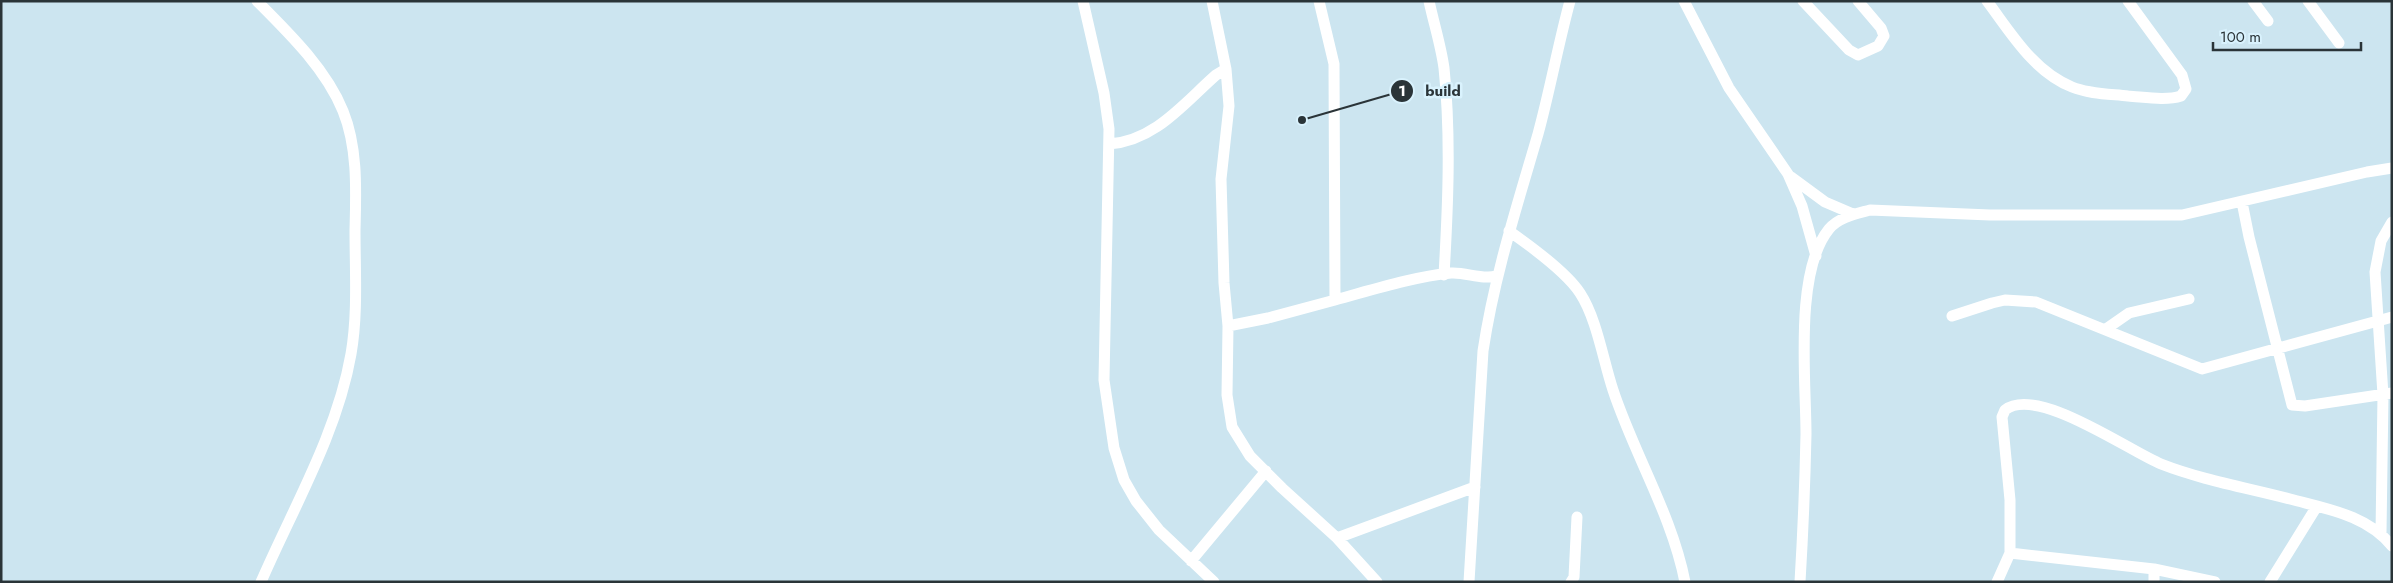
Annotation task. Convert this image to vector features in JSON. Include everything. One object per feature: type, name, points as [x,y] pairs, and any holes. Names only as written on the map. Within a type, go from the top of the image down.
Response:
[{"type":"street","points":[[257,1],[314,63],[342,109],[351,138],[356,185],[355,325],[349,366],[333,417],[317,457],[261,582]]},
{"type":"street","points":[[1083,1],[1104,93],[1109,144],[1106,184],[1104,380],[1114,448],[1124,480],[1136,501],[1159,530],[1214,582]]},
{"type":"street","points":[[1212,1],[1226,69],[1229,119],[1221,179],[1224,283],[1228,326],[1227,395],[1232,427],[1242,445],[1282,488],[1337,538],[1377,582]]},
{"type":"street","points":[[1320,1],[1334,64],[1334,300]]},
{"type":"street","points":[[1430,1],[1445,83],[1448,159],[1444,274]]},
{"type":"street","points":[[1470,582],[1483,351],[1496,276],[1548,94],[1570,1]]},
{"type":"street","points":[[1684,1],[1729,88],[1788,174],[1805,214],[1816,256]]},
{"type":"street","points":[[1803,1],[1849,50],[1858,55],[1878,46],[1884,36],[1881,28],[1858,1]]},
{"type":"street","points":[[1987,1],[2039,67],[2066,84],[2088,91],[2142,97],[2181,96],[2186,89],[2182,75],[2128,1]]},
{"type":"street","points":[[2253,1],[2268,22]]},
{"type":"street","points":[[2308,1],[2339,43]]},
{"type":"street","points":[[1109,144],[1128,141],[1155,128],[1216,75],[1226,69]]},
{"type":"street","points":[[1800,582],[1805,470],[1804,315],[1816,256],[1829,229],[1838,222],[1853,214],[1870,210],[1990,215],[2161,217],[2207,211],[2367,172],[2392,168]]},
{"type":"street","points":[[1788,174],[1818,198],[1853,214]]},
{"type":"street","points":[[2242,202],[2292,406],[2305,406],[2387,394]]},
{"type":"street","points":[[2382,533],[2387,394],[2378,320],[2375,272],[2381,241],[2392,222]]},
{"type":"street","points":[[1509,231],[1528,244],[1576,287],[1585,301],[1613,390],[1670,529],[1684,582]]},
{"type":"street","points":[[1228,326],[1268,318],[1444,274],[1461,273],[1489,278],[1496,276]]},
{"type":"street","points":[[2106,329],[2123,315],[2189,299]]},
{"type":"street","points":[[1952,316],[1978,306],[2020,300],[2036,302],[2106,329],[2198,369],[2206,369],[2392,316]]},
{"type":"street","points":[[1997,582],[2010,552],[2010,500],[2002,417],[2005,410],[2017,404],[2064,414],[2168,466],[2351,516],[2382,533],[2392,546]]},
{"type":"street","points":[[1191,561],[1266,470]]},
{"type":"street","points":[[1337,538],[1475,488]]},
{"type":"street","points":[[2270,582],[2317,506]]},
{"type":"street","points":[[1571,582],[1574,577],[1577,517]]},
{"type":"street","points":[[2010,552],[2154,569],[2215,582]]},
{"type":"street","points":[[2154,569],[2154,582]]},
{"type":"place","name":"build","points":[[1302,120]]}]
